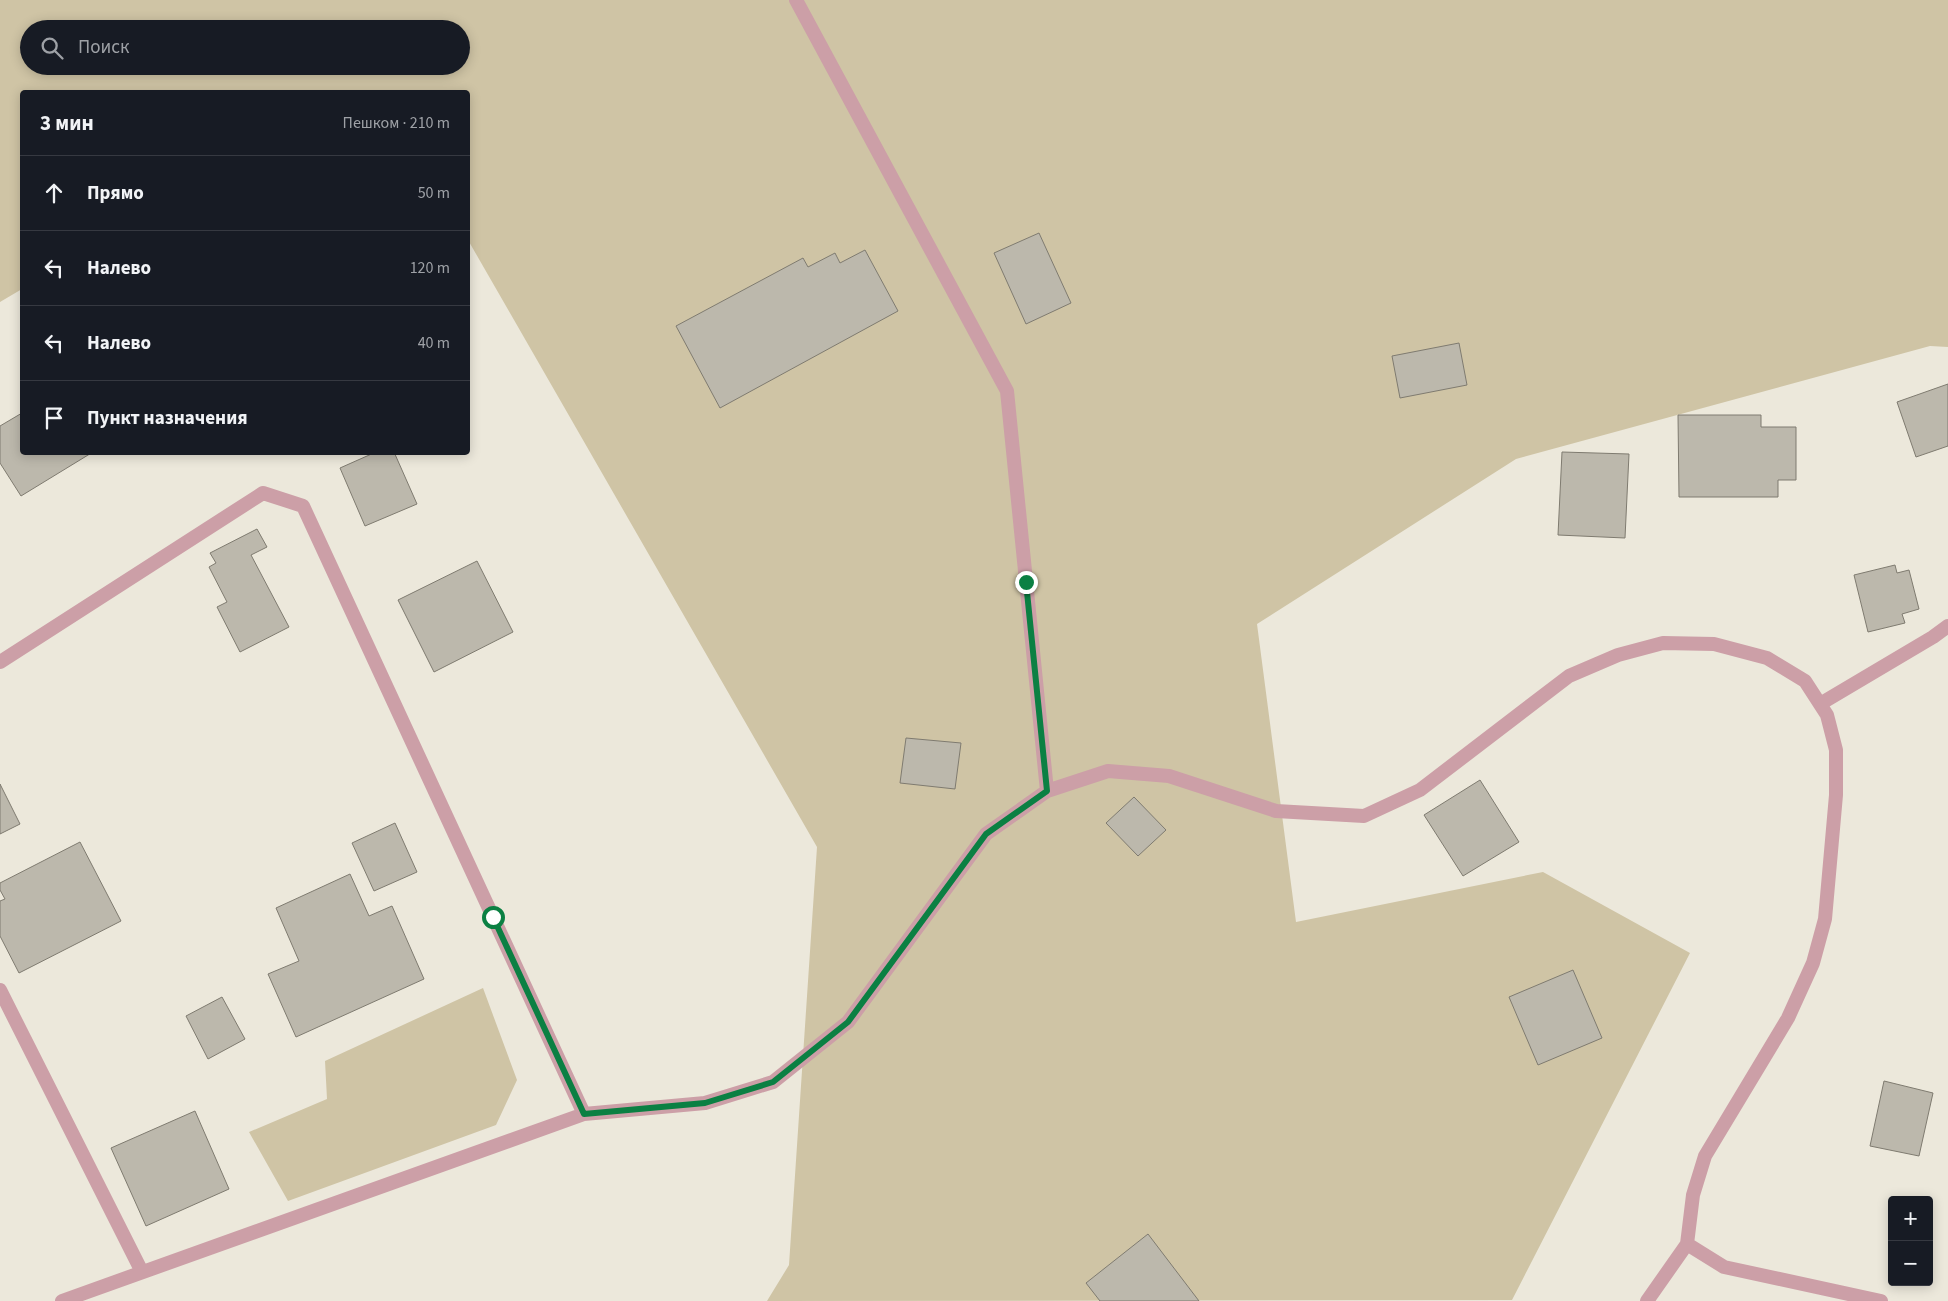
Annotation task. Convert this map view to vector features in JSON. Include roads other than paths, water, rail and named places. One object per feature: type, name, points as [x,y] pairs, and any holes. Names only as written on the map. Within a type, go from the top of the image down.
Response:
[{"type":"lane","points":[[796,0],[1007,391],[1047,791]]},
{"type":"lane","points":[[0,662],[263,493],[303,506],[584,1114]]},
{"type":"lane","points":[[1820,704],[1933,637],[1948,626]]},
{"type":"lane","points":[[62,1301],[584,1114],[705,1103],[773,1082],[848,1022],[986,834],[1047,791],[1108,771],[1169,776],[1276,810],[1364,816],[1420,790],[1569,676],[1618,654],[1663,643],[1714,644],[1767,658],[1805,681],[1826,715],[1836,750],[1836,794],[1825,919],[1813,963],[1788,1018],[1706,1156],[1693,1195],[1687,1244],[1647,1301]]},
{"type":"lane","points":[[0,990],[142,1272]]},
{"type":"lane","points":[[1687,1244],[1724,1267],[1881,1301]]}]
